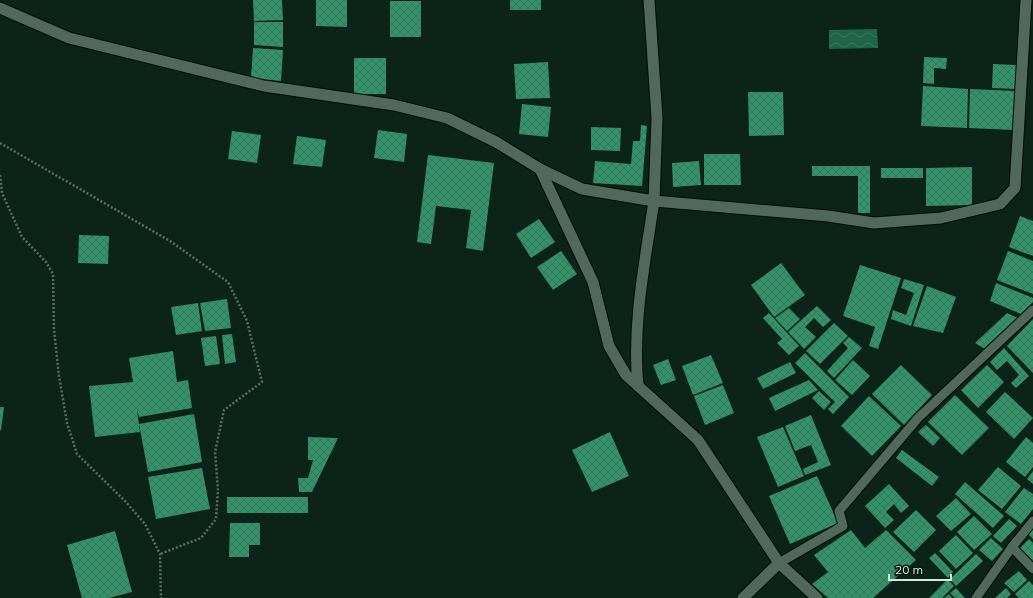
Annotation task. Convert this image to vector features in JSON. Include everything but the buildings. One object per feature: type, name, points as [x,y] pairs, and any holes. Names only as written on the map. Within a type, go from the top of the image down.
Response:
[{"type":"street","points":[[638,386],[636,362],[640,301],[654,201],[657,118],[648,0]]},
{"type":"street","points":[[0,8],[69,38],[257,84],[394,105],[447,118],[496,142],[540,169],[582,189],[654,201],[828,216],[874,223],[941,218],[1000,204],[1015,188],[1026,0]]},
{"type":"street","points":[[540,169],[593,282],[609,346],[626,375],[698,440],[779,563],[817,598]]},
{"type":"street","points":[[743,598],[779,563]]},
{"type":"lane","points":[[779,563],[843,526],[839,511],[918,418],[1033,310]]},
{"type":"lane","points":[[976,598],[1033,520]]},
{"type":"lane","points":[[1012,547],[1033,569]]},
{"type":"path","points":[[0,143],[170,241],[228,282],[247,321],[262,382],[224,410],[215,452],[218,490],[216,519],[201,538],[160,554]]},
{"type":"path","points":[[0,175],[2,193],[22,237],[46,262],[53,274],[54,330],[59,376],[68,423],[77,454],[125,501],[145,524],[160,554],[161,598]]},
{"type":"water","points":[[877,29],[878,48],[829,49],[829,30]]}]
